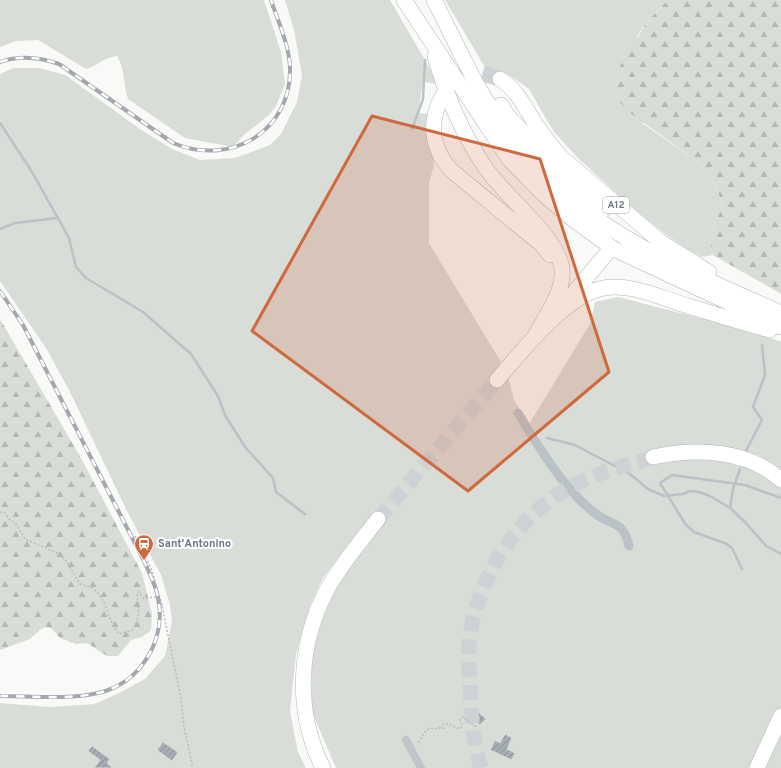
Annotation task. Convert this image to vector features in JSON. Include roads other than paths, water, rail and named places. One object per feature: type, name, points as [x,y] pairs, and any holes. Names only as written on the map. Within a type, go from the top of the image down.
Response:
[{"type":"highway","points":[[404,0],[510,159],[544,195],[575,221],[614,249],[781,327]]},
{"type":"highway","points":[[435,0],[507,115],[551,162],[604,210]]},
{"type":"highway","points":[[435,0],[494,114],[523,152],[554,185],[601,223],[638,246],[677,266],[781,313]]},
{"type":"highway","points":[[429,38],[443,84],[473,148],[499,185],[544,233],[557,250],[562,263],[562,276],[559,289],[535,336]]},
{"type":"highway","name":"A12","points":[[500,79],[515,91],[547,141],[561,157],[625,213],[661,242],[760,303]]},
{"type":"highway","points":[[443,95],[436,109],[433,128],[435,143],[441,158],[452,171],[546,250],[552,261],[555,275],[551,305]]},
{"type":"highway","points":[[550,322],[606,253]]},
{"type":"highway","points":[[497,380],[535,336],[550,322],[584,296],[599,289],[616,287],[633,290],[781,333]]},
{"type":"highway","points":[[653,457],[688,451],[722,454],[757,465],[781,480]]},
{"type":"highway","points":[[323,768],[311,737],[304,708],[303,679],[306,647],[317,613],[329,586],[345,560],[378,519]]},
{"type":"highway","points":[[757,768],[781,716]]},
{"type":"street","points":[[406,740],[420,768]]},
{"type":"waterway","points":[[412,129],[423,99],[425,60]]},
{"type":"waterway","points":[[0,123],[32,172],[69,238],[76,267],[86,278],[143,312],[191,354],[218,396],[225,415],[245,447],[273,478],[276,492],[305,514]]},
{"type":"waterway","points":[[0,229],[15,223],[57,218]]},
{"type":"waterway","points":[[746,451],[762,420],[753,407],[765,375],[762,345]]},
{"type":"waterway","points":[[518,413],[543,453],[563,481],[585,505],[596,514],[617,525],[624,532],[629,546]]},
{"type":"waterway","points":[[547,438],[575,445],[630,474],[648,489],[664,496],[683,494],[690,491],[699,492],[710,496],[730,508],[745,522],[766,546],[781,554]]},
{"type":"waterway","points":[[730,508],[733,489],[740,469]]},
{"type":"waterway","points":[[742,569],[732,548],[727,544],[694,532],[686,525],[660,483],[672,475],[745,485],[781,498]]},
{"type":"tunnel","points":[[460,77],[481,73],[500,79]]},
{"type":"tunnel","points":[[378,519],[497,380]]},
{"type":"tunnel","points":[[481,768],[472,725],[469,641],[475,611],[483,587],[494,565],[508,543],[524,524],[542,506],[562,492],[593,476],[653,457]]},
{"type":"railway","points":[[0,62],[15,58],[37,58],[59,64],[173,143],[194,149],[216,150],[236,147],[254,138],[269,126],[281,110],[288,90],[290,67],[288,50],[271,0]]},
{"type":"railway","points":[[0,291],[23,325],[144,561],[156,588],[160,614],[154,644],[147,658],[138,670],[113,688],[98,693],[75,696],[0,696]]},
{"type":"place","name":"Sant'Antonino","points":[[144,561]]}]
